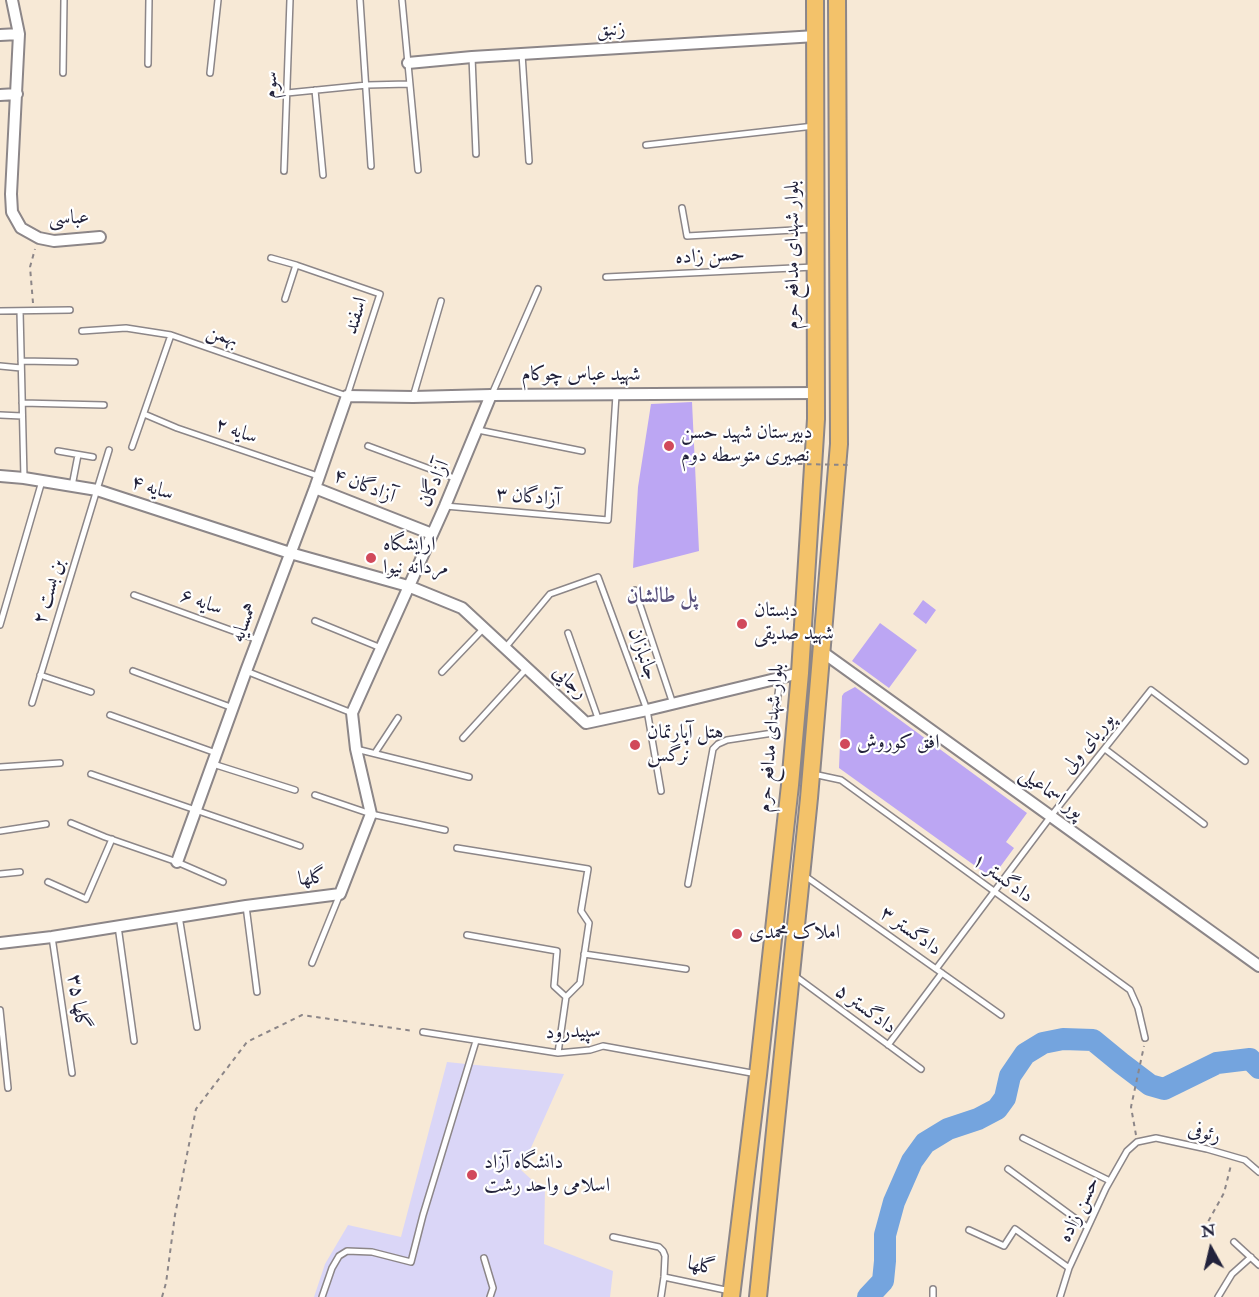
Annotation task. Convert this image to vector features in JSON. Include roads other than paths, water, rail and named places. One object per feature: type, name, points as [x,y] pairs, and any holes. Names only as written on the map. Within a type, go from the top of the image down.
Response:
[{"type":"main road","name":"بلوار شهدای مدافع حرم","points":[[731,1294],[758,1075],[800,673],[816,418],[815,0]]},
{"type":"main road","points":[[758,1297],[802,873],[838,444],[837,0]]},
{"type":"street","name":"عباسی","points":[[12,0],[19,34],[12,212],[21,228],[39,238],[54,241],[100,237]]},
{"type":"street","points":[[0,35],[19,34]]},
{"type":"street","name":"زنبق","points":[[408,63],[816,36]]},
{"type":"street","points":[[0,95],[17,94]]},
{"type":"street","name":"شهید عباس چوکام","points":[[347,396],[816,393]]},
{"type":"street","name":"آزادگان","points":[[408,586],[457,480],[491,395]]},
{"type":"street","name":"همسایه","points":[[177,862],[347,396]]},
{"type":"street","name":"سایه ۴","points":[[0,476],[97,490],[290,553],[408,586]]},
{"type":"street","name":"آزادگان ۴","points":[[315,488],[432,534]]},
{"type":"street","points":[[371,814],[356,749],[352,713],[408,586]]},
{"type":"street","name":"رجایی","points":[[408,586],[462,608],[586,723],[800,673]]},
{"type":"street","name":"پور اسماعیلی","points":[[821,651],[1259,966]]},
{"type":"street","name":"گلها","points":[[0,943],[340,894],[371,814]]},
{"type":"lane","points":[[63,74],[64,0]]},
{"type":"lane","points":[[148,64],[149,0]]},
{"type":"lane","points":[[210,73],[218,0]]},
{"type":"lane","name":"سوم","points":[[284,171],[290,0]]},
{"type":"lane","points":[[360,0],[371,166]]},
{"type":"lane","points":[[402,0],[418,170]]},
{"type":"lane","points":[[522,54],[529,161]]},
{"type":"lane","points":[[472,57],[476,154]]},
{"type":"lane","points":[[286,93],[367,85],[409,84]]},
{"type":"lane","points":[[315,90],[323,175]]},
{"type":"lane","points":[[646,145],[816,126]]},
{"type":"lane","points":[[682,208],[687,237],[815,229]]},
{"type":"lane","name":"اسفند","points":[[271,258],[296,264],[380,294],[347,396]]},
{"type":"lane","points":[[285,299],[296,264]]},
{"type":"lane","name":"حسن زاده","points":[[606,277],[816,267]]},
{"type":"lane","points":[[491,395],[538,289]]},
{"type":"lane","points":[[414,397],[441,301]]},
{"type":"lane","points":[[20,310],[24,478]]},
{"type":"lane","points":[[0,311],[69,310]]},
{"type":"lane","name":"بهمن","points":[[82,331],[126,328],[171,335],[347,396]]},
{"type":"lane","points":[[132,447],[171,335]]},
{"type":"lane","points":[[21,361],[75,362]]},
{"type":"lane","points":[[0,366],[21,368]]},
{"type":"lane","name":"آزادگان ۳","points":[[445,506],[608,520],[616,394]]},
{"type":"lane","points":[[22,403],[104,405]]},
{"type":"lane","name":"سایه ۲","points":[[144,414],[177,428],[318,476]]},
{"type":"lane","points":[[0,415],[22,416]]},
{"type":"lane","points":[[478,430],[582,451]]},
{"type":"lane","points":[[368,446],[457,480]]},
{"type":"lane","name":"بن بست ۲","points":[[32,703],[109,450]]},
{"type":"lane","points":[[58,451],[93,457]]},
{"type":"lane","points":[[72,486],[78,454]]},
{"type":"lane","points":[[0,625],[42,481]]},
{"type":"lane","name":"جانبازان","points":[[505,648],[550,594],[598,577],[647,710],[661,791]]},
{"type":"lane","points":[[635,590],[673,704]]},
{"type":"lane","name":"سایه ۶","points":[[134,595],[258,640]]},
{"type":"lane","points":[[315,621],[381,648]]},
{"type":"lane","points":[[442,672],[484,628]]},
{"type":"lane","points":[[568,633],[599,720]]},
{"type":"lane","points":[[464,738],[527,668]]},
{"type":"lane","points":[[133,671],[233,708]]},
{"type":"lane","points":[[246,671],[352,713]]},
{"type":"lane","points":[[40,675],[91,692]]},
{"type":"lane","points":[[688,884],[713,749],[727,740],[773,733],[780,679]]},
{"type":"lane","name":"پوریای ولی","points":[[936,969],[993,891],[1151,690],[1245,761]]},
{"type":"lane","points":[[110,715],[295,790]]},
{"type":"lane","points":[[375,753],[398,718]]},
{"type":"lane","points":[[356,749],[469,777]]},
{"type":"lane","points":[[1105,749],[1204,824]]},
{"type":"lane","points":[[0,767],[60,763]]},
{"type":"lane","name":"دادگستر ۱","points":[[811,773],[841,780],[1130,990],[1138,1008],[1145,1038]]},
{"type":"lane","points":[[91,774],[300,846]]},
{"type":"lane","points":[[315,795],[371,814],[445,830]]},
{"type":"lane","points":[[70,823],[177,862],[223,882]]},
{"type":"lane","points":[[0,831],[46,824]]},
{"type":"lane","points":[[48,882],[86,899],[112,839]]},
{"type":"lane","points":[[457,848],[588,869],[581,911],[589,923],[580,983],[566,998],[558,1053]]},
{"type":"lane","points":[[0,874],[20,872]]},
{"type":"lane","name":"دادگستر ۳","points":[[802,873],[1001,1015]]},
{"type":"lane","points":[[312,963],[340,894]]},
{"type":"lane","points":[[246,906],[257,992]]},
{"type":"lane","points":[[179,916],[197,1027]]},
{"type":"lane","points":[[118,926],[134,1041]]},
{"type":"lane","points":[[467,935],[557,951],[554,986],[566,998]]},
{"type":"lane","name":"گلها ۳۵","points":[[52,937],[72,1073]]},
{"type":"lane","points":[[584,954],[686,969]]},
{"type":"lane","points":[[888,1045],[942,973]]},
{"type":"lane","name":"دادگستر ۵","points":[[791,974],[921,1070]]},
{"type":"lane","points":[[0,1010],[9,1088]]},
{"type":"lane","name":"سپیدرود","points":[[423,1032],[558,1053],[590,1050],[603,1046],[758,1075]]},
{"type":"lane","points":[[322,1297],[332,1268],[339,1256],[347,1251],[372,1252],[411,1262],[476,1041]]},
{"type":"lane","points":[[1023,1138],[1110,1182]]},
{"type":"lane","name":"رئوفی","points":[[1137,1142],[1156,1138],[1207,1149],[1245,1160],[1259,1172]]},
{"type":"lane","name":"حسن زاده","points":[[1060,1297],[1069,1268],[1087,1227],[1126,1151],[1137,1142]]},
{"type":"lane","points":[[1008,1169],[1087,1227]]},
{"type":"lane","points":[[969,1230],[1004,1246],[1015,1229],[1069,1268]]},
{"type":"lane","name":"گلها","points":[[613,1237],[659,1247],[663,1251],[664,1277],[661,1297]]},
{"type":"lane","points":[[1234,1242],[1259,1265]]},
{"type":"lane","points":[[1218,1297],[1232,1274],[1251,1257]]},
{"type":"lane","points":[[484,1258],[493,1288],[490,1297]]},
{"type":"lane","name":"گلها","points":[[664,1277],[731,1294]]},
{"type":"lane","points":[[933,1289],[933,1297]]},
{"type":"waterway","points":[[868,1297],[883,1281],[885,1235],[894,1202],[912,1161],[925,1143],[948,1129],[978,1119],[997,1109],[1005,1098],[1010,1076],[1025,1054],[1043,1043],[1063,1039],[1093,1040],[1150,1085],[1164,1089],[1217,1063],[1250,1059],[1259,1068]]},
{"type":"place","name":"دبیرستان شهید حسن نصیری متوسطه دوم","points":[[669,446]]},
{"type":"place","name":"ارایشگاه مردانه نیوا","points":[[371,558]]},
{"type":"place","name":"دبستان شهید صدیقی","points":[[742,624]]},
{"type":"place","name":"افق کوروش","points":[[845,744]]},
{"type":"place","name":"هتل آپارتمان نرگس","points":[[635,745]]},
{"type":"place","name":"املاک محمدی","points":[[737,934]]},
{"type":"place","name":"دانشگاه آزاد اسلامی واحد رشت","points":[[472,1175]]},
{"type":"district","name":"پل طالشان","points":[[662,597]]}]
